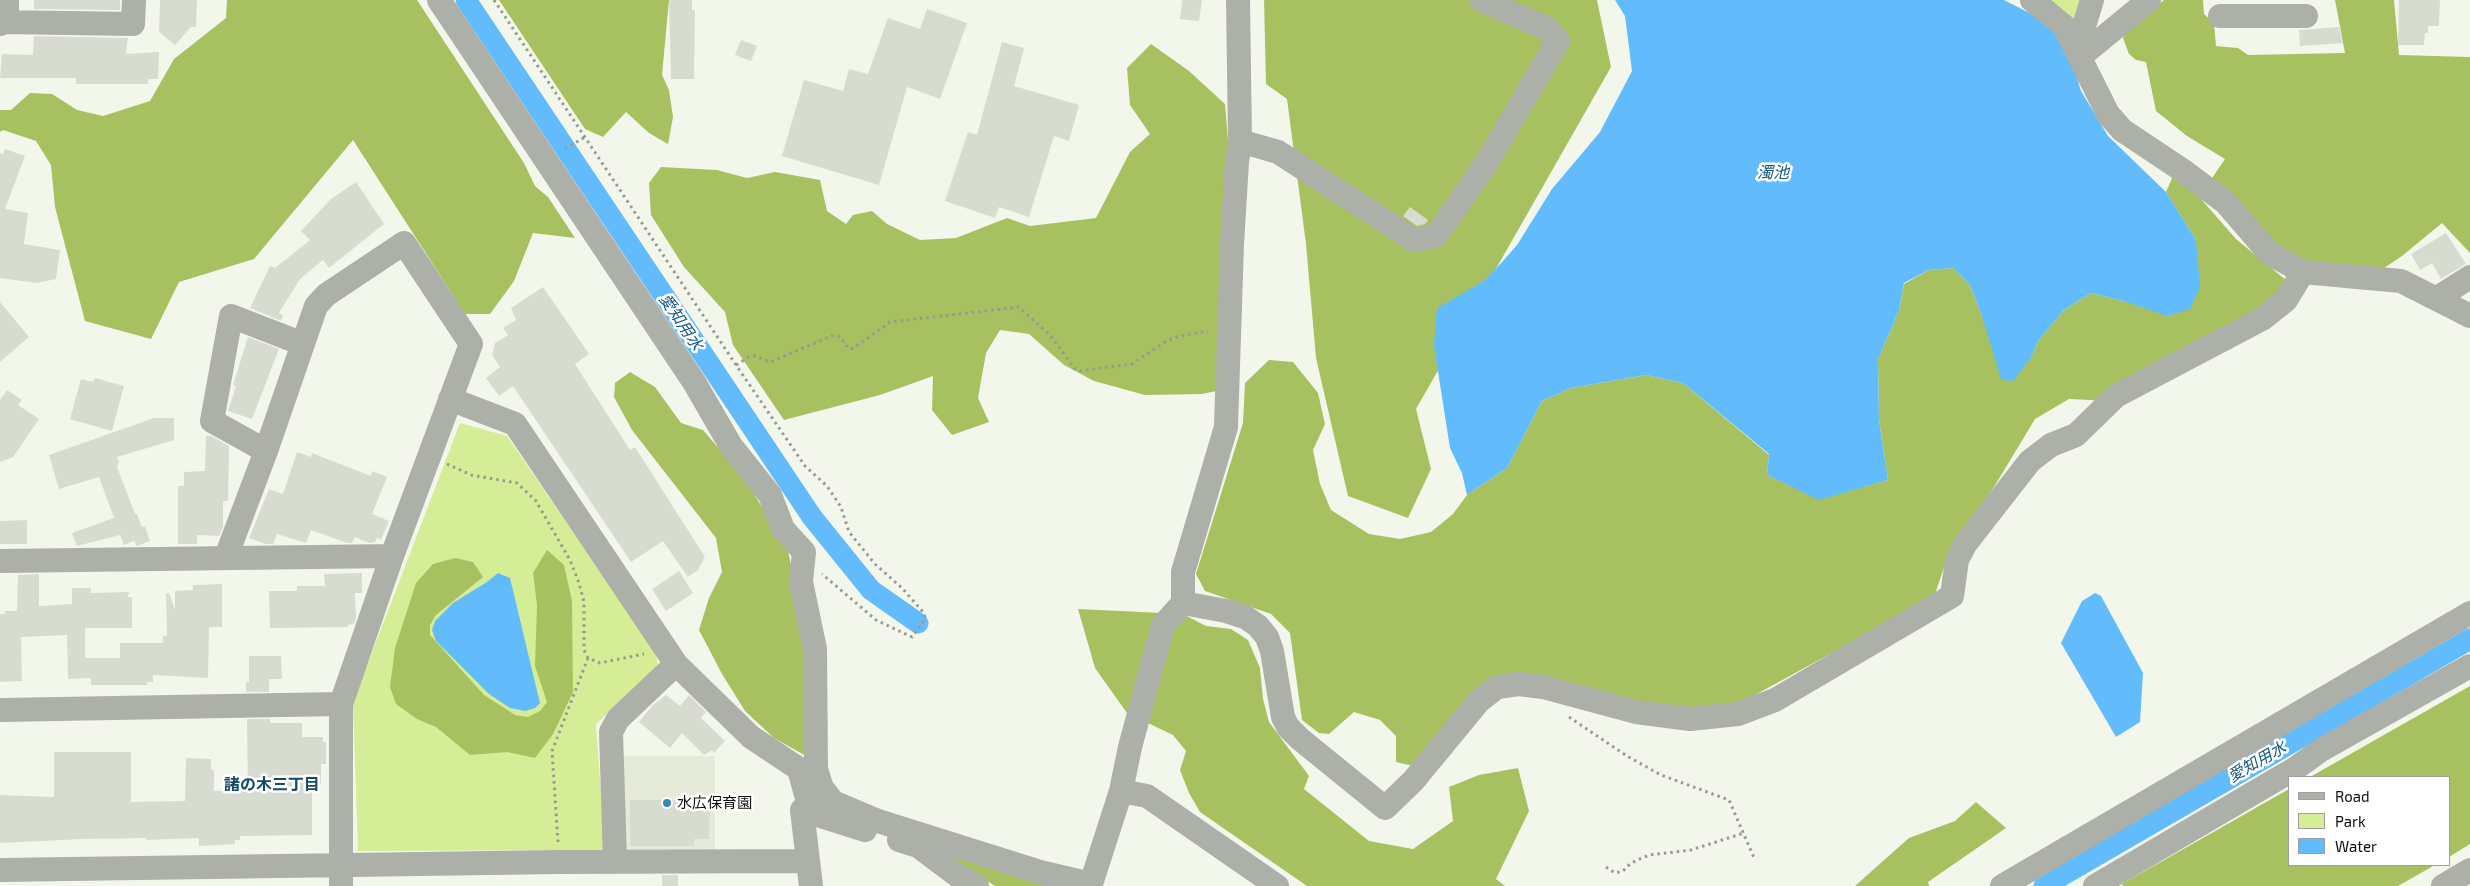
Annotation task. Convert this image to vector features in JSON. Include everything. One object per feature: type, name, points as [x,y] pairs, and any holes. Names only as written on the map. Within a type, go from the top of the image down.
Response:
[{"type":"street","points":[[3,15],[133,24],[134,0]]},
{"type":"street","points":[[439,0],[694,382],[731,446],[770,495],[783,529],[804,552],[801,582],[815,649],[816,769],[822,788],[833,802],[878,821],[1040,872],[1091,884],[1121,791],[1130,747],[1163,625],[1183,603],[1183,572],[1226,427],[1237,162],[1240,141],[1238,0]]},
{"type":"street","points":[[1240,141],[1278,152],[1414,240],[1436,236],[1487,162],[1558,41],[1548,29],[1482,0]]},
{"type":"street","points":[[2032,0],[2064,26],[2108,114],[2122,130],[2182,170],[2218,197],[2269,253],[2303,272],[2401,281],[2470,316]]},
{"type":"street","points":[[2079,53],[2092,0]]},
{"type":"street","points":[[2079,53],[2149,0]]},
{"type":"street","points":[[2220,16],[2259,8],[2306,16]]},
{"type":"street","points":[[226,557],[266,451],[316,306],[326,295],[404,243],[471,344],[428,456],[341,704],[341,876]]},
{"type":"street","points":[[1183,603],[1226,611],[1244,617],[1258,626],[1267,636],[1272,651],[1283,716],[1288,727],[1300,739],[1385,808],[1413,781],[1479,702],[1497,687],[1519,684],[1543,687],[1636,712],[1690,719],[1738,714],[1775,700],[1952,596],[1957,560],[1966,543],[2030,461],[2051,445],[2076,435],[2116,396],[2262,319],[2286,300],[2303,272]]},
{"type":"street","points":[[2437,298],[2470,277]]},
{"type":"street","points":[[266,451],[212,421],[231,316],[303,344]]},
{"type":"street","points":[[450,399],[515,424],[676,664],[751,737],[799,769],[811,813]]},
{"type":"street","points":[[0,561],[392,556]]},
{"type":"street","points":[[2002,886],[2470,613]]},
{"type":"street","points":[[615,861],[611,732],[618,719],[676,664]]},
{"type":"street","points":[[2095,886],[2288,773],[2321,750],[2470,666]]},
{"type":"street","points":[[0,710],[341,704]]},
{"type":"street","points":[[1121,791],[1147,796],[1168,813],[1277,886]]},
{"type":"street","points":[[811,886],[802,810],[918,846],[958,876],[977,886]]},
{"type":"street","points":[[0,870],[341,876],[559,862],[808,861]]},
{"type":"street","points":[[2443,886],[2470,870]]},
{"type":"path","points":[[494,0],[805,466],[827,486],[840,507],[849,532],[861,549],[902,588],[924,613],[925,619],[912,637],[876,620],[822,574],[804,552]]},
{"type":"path","points":[[736,365],[749,357],[755,356],[770,362],[834,335],[840,337],[848,349],[854,348],[890,322],[1019,307],[1051,336],[1074,368],[1080,371],[1093,371],[1132,364],[1149,355],[1165,342],[1178,336],[1230,328]]},
{"type":"path","points":[[428,456],[472,476],[517,483],[536,501],[570,560],[579,584],[584,602],[584,650],[588,658],[600,662],[632,657],[650,653],[663,644]]},
{"type":"path","points":[[559,862],[552,751],[588,658]]},
{"type":"path","points":[[1564,714],[1627,756],[1661,775],[1729,800],[1755,860]]},
{"type":"path","points":[[1606,868],[1615,873],[1623,872],[1631,863],[1649,855],[1691,850],[1744,833]]},
{"type":"shaded area","name":"水広保育園","points":[[617,756],[715,756],[715,854],[622,850]]},
{"type":"green space","points":[[227,0],[417,0],[524,163],[535,186],[548,197],[575,238],[533,233],[514,281],[490,314],[465,314],[353,140],[254,259],[179,282],[151,339],[85,321],[55,207],[51,165],[36,141],[3,130],[0,132],[0,110],[11,110],[30,93],[52,94],[77,110],[103,116],[150,101],[174,59],[226,18]]},
{"type":"green space","points":[[499,0],[669,0],[662,75],[669,90],[673,117],[668,144],[649,133],[626,112],[603,137],[585,129]]},
{"type":"green space","points":[[1264,0],[1597,0],[1611,67],[1416,409],[1431,469],[1408,518],[1348,496],[1316,358],[1306,244],[1287,99],[1266,84]]},
{"type":"green space","points":[[2043,0],[2085,0],[2082,14],[2071,23]]},
{"type":"green space","points":[[2164,0],[2203,0],[2204,14],[2214,23],[2216,46],[2238,48],[2248,55],[2345,53],[2335,0],[2394,0],[2399,55],[2470,57],[2470,253],[2442,223],[2402,256],[2381,270],[2323,267],[2284,253],[2210,181],[2225,159],[2187,136],[2156,111],[2146,62],[2136,60],[2129,54],[2123,38],[2129,28]]},
{"type":"green space","points":[[1151,44],[1189,71],[1225,104],[1232,190],[1221,390],[1202,394],[1145,395],[1094,381],[1064,365],[1029,334],[1000,330],[986,353],[978,398],[989,422],[952,435],[932,410],[933,376],[880,395],[784,420],[733,345],[725,312],[684,267],[651,215],[649,183],[661,167],[717,170],[747,178],[775,172],[820,180],[827,211],[846,224],[853,215],[872,211],[887,224],[920,240],[956,238],[1007,218],[1030,226],[1096,218],[1130,152],[1150,134],[1130,105],[1127,68]]},
{"type":"green space","points":[[2173,176],[2201,199],[2236,239],[2286,280],[2262,319],[2110,401],[2069,399],[2035,419],[1994,487],[1950,550],[1934,597],[1744,701],[1698,710],[1656,707],[1512,674],[1413,766],[1396,762],[1396,736],[1380,720],[1354,712],[1329,734],[1319,733],[1302,720],[1290,633],[1271,614],[1205,591],[1196,574],[1243,423],[1245,383],[1269,360],[1293,362],[1318,393],[1325,424],[1313,450],[1320,484],[1331,510],[1369,534],[1400,539],[1431,532],[1453,514],[1467,495],[1507,468],[1542,401],[1571,388],[1646,375],[1683,383],[1769,455],[1767,475],[1819,499],[1888,480],[1879,420],[1878,359],[1899,311],[1904,284],[1929,270],[1953,268],[1970,285],[1982,316],[2031,358],[2038,341],[2064,310],[2091,293],[2127,302],[2196,240],[2166,192]]},
{"type":"green space","points":[[630,372],[655,387],[681,423],[703,430],[744,478],[787,547],[808,639],[808,757],[774,738],[745,711],[722,674],[699,630],[709,598],[722,572],[716,538],[632,430],[614,397],[615,383]]},
{"type":"green space","points":[[460,423],[507,436],[656,653],[658,668],[596,724],[605,850],[358,851],[353,702]]},
{"type":"green space","points":[[547,550],[564,565],[572,601],[573,692],[553,734],[535,758],[507,752],[470,755],[436,727],[417,719],[396,704],[390,687],[395,648],[416,583],[433,564],[455,558],[473,562],[483,577],[436,615],[430,625],[430,635],[484,695],[515,715],[528,717],[540,711],[547,702],[535,666],[537,605],[533,573]]},
{"type":"green space","points":[[1078,609],[1183,614],[1206,626],[1231,629],[1248,640],[1260,668],[1263,699],[1269,722],[1309,776],[1304,789],[1369,841],[1413,849],[1453,821],[1449,787],[1479,775],[1518,768],[1529,811],[1496,879],[1505,886],[1307,886],[1200,812],[1189,793],[1180,770],[1186,751],[1173,735],[1127,713],[1095,668]]},
{"type":"green space","points":[[2470,686],[2470,844],[2450,856],[2450,776],[2312,776]]},
{"type":"green space","points":[[2288,790],[2288,866],[2433,866],[2398,886],[2123,886],[2122,884]]},
{"type":"green space","points":[[1976,802],[2006,828],[1928,882],[1929,886],[1855,886],[1909,838],[1955,821]]},
{"type":"green space","points":[[938,849],[1054,886],[995,886]]},
{"type":"water","name":"濁池","points":[[1615,0],[2004,0],[2047,22],[2067,47],[2081,91],[2108,136],[2166,192],[2196,240],[2200,287],[2190,309],[2167,316],[2127,302],[2091,293],[2064,310],[2038,341],[2031,358],[2013,381],[2001,379],[1982,316],[1970,285],[1953,268],[1929,270],[1904,283],[1899,311],[1878,359],[1879,420],[1888,480],[1819,500],[1767,475],[1769,454],[1683,383],[1646,375],[1571,388],[1542,401],[1507,468],[1467,495],[1462,473],[1450,448],[1434,346],[1437,308],[1484,281],[1503,261],[1517,245],[1552,189],[1600,132],[1632,71],[1625,16]]},
{"type":"water","points":[[498,573],[510,578],[540,703],[535,708],[525,711],[510,708],[489,694],[436,641],[432,630],[435,621],[453,603]]},
{"type":"water","points":[[2095,593],[2101,596],[2143,673],[2140,722],[2116,737],[2061,643],[2082,601]]},
{"type":"building","points":[[34,0],[120,0],[120,10],[34,9]]},
{"type":"building","points":[[160,0],[197,0],[196,27],[191,27],[175,45],[159,32]]},
{"type":"building","points":[[669,0],[692,0],[692,10],[695,10],[694,79],[671,79]]},
{"type":"building","points":[[1182,0],[1202,0],[1199,21],[1180,19]]},
{"type":"building","points":[[2399,0],[2440,0],[2439,26],[2428,26],[2424,45],[2398,45]]},
{"type":"building","points":[[927,9],[967,23],[940,99],[907,87],[879,185],[782,156],[804,80],[843,91],[849,69],[868,74],[888,18],[920,29]]},
{"type":"building","points":[[2339,27],[2343,43],[2300,46],[2299,30]]},
{"type":"building","points":[[34,36],[128,38],[126,54],[159,52],[158,79],[148,79],[148,84],[76,84],[76,78],[0,78],[2,54],[33,55]]},
{"type":"building","points":[[741,40],[757,46],[751,61],[735,55]]},
{"type":"building","points":[[1002,42],[1024,48],[1014,86],[1079,105],[1069,141],[1054,136],[1029,217],[999,207],[995,218],[945,201],[968,132],[977,135]]},
{"type":"building","points":[[5,149],[25,156],[5,209],[28,213],[24,244],[60,250],[56,279],[37,283],[0,278],[0,153],[3,154]]},
{"type":"building","points":[[356,182],[384,224],[329,268],[323,260],[300,279],[279,313],[283,315],[281,321],[250,308],[270,266],[275,268],[310,240],[301,231],[331,199]]},
{"type":"building","points":[[1410,207],[1428,220],[1425,224],[1417,226],[1403,216]]},
{"type":"building","points":[[2446,233],[2466,264],[2441,279],[2432,263],[2420,270],[2411,254]]},
{"type":"building","points":[[543,287],[589,354],[575,364],[630,450],[635,447],[705,557],[698,570],[688,577],[663,541],[631,562],[513,386],[499,396],[486,378],[500,367],[492,355],[495,343],[508,335],[503,328],[516,320],[511,308]]},
{"type":"building","points":[[0,302],[29,337],[0,362]]},
{"type":"building","points":[[248,337],[279,349],[252,419],[228,411],[236,386],[233,385]]},
{"type":"building","points":[[95,378],[124,386],[112,431],[70,419],[81,379],[93,382]]},
{"type":"building","points":[[7,390],[22,400],[18,405],[39,419],[13,457],[0,462],[0,400]]},
{"type":"building","points":[[154,418],[174,418],[174,440],[117,457],[119,462],[117,467],[135,514],[137,514],[142,527],[145,526],[150,541],[137,546],[134,541],[124,545],[120,535],[77,546],[72,533],[114,518],[99,477],[59,489],[49,455]]},
{"type":"building","points":[[206,436],[211,436],[229,446],[228,501],[223,501],[223,527],[219,536],[197,535],[197,544],[178,544],[178,486],[184,486],[184,472],[205,471]]},
{"type":"building","points":[[297,452],[311,457],[312,453],[371,476],[372,471],[387,477],[372,514],[389,521],[381,540],[377,538],[375,542],[369,543],[355,537],[352,543],[347,543],[311,530],[306,543],[277,534],[273,544],[266,544],[249,538],[269,489],[283,494]]},
{"type":"building","points":[[27,520],[27,544],[0,544],[0,521]]},
{"type":"building","points":[[679,571],[693,593],[666,611],[652,589]]},
{"type":"building","points":[[362,573],[362,593],[355,593],[356,619],[354,624],[348,625],[348,627],[270,628],[269,591],[297,591],[297,586],[325,586],[324,574]]},
{"type":"building","points":[[39,574],[39,606],[72,604],[72,588],[91,588],[91,593],[129,592],[128,597],[132,597],[132,628],[85,628],[85,658],[120,658],[120,643],[163,643],[163,636],[167,636],[166,593],[169,593],[175,610],[175,591],[193,590],[193,585],[222,584],[222,627],[209,627],[208,678],[153,675],[153,682],[147,682],[147,685],[91,685],[91,678],[68,679],[67,635],[21,637],[22,681],[0,682],[0,614],[5,614],[5,611],[17,611],[18,575]]},
{"type":"building","points":[[249,656],[281,656],[282,679],[269,679],[269,692],[246,692],[246,682],[249,682]]},
{"type":"building","points":[[666,695],[680,706],[689,695],[706,712],[701,718],[725,741],[714,753],[712,750],[704,755],[682,733],[670,748],[639,722],[653,705]]},
{"type":"building","points":[[247,719],[270,719],[270,723],[302,723],[302,737],[323,737],[323,742],[326,742],[326,764],[321,764],[321,783],[319,788],[312,788],[312,835],[240,836],[240,840],[235,840],[235,844],[199,846],[199,838],[146,840],[146,838],[84,839],[0,843],[0,795],[54,797],[54,752],[131,752],[131,802],[185,801],[186,758],[211,759],[211,770],[214,770],[214,791],[248,791]]},
{"type":"building","points":[[630,800],[695,800],[695,808],[710,808],[709,839],[694,839],[694,846],[630,846]]},
{"type":"building","points":[[662,875],[678,875],[678,886],[662,886]]},
{"type":"waterway","name":"愛知用水","points":[[466,0],[812,517],[871,590],[918,623]]},
{"type":"waterway","name":"愛知用水","points":[[2044,886],[2470,639]]},
{"type":"place","name":"水広保育園","points":[[667,803]]},
{"type":"district","name":"諸の木三丁目","points":[[272,785]]}]
